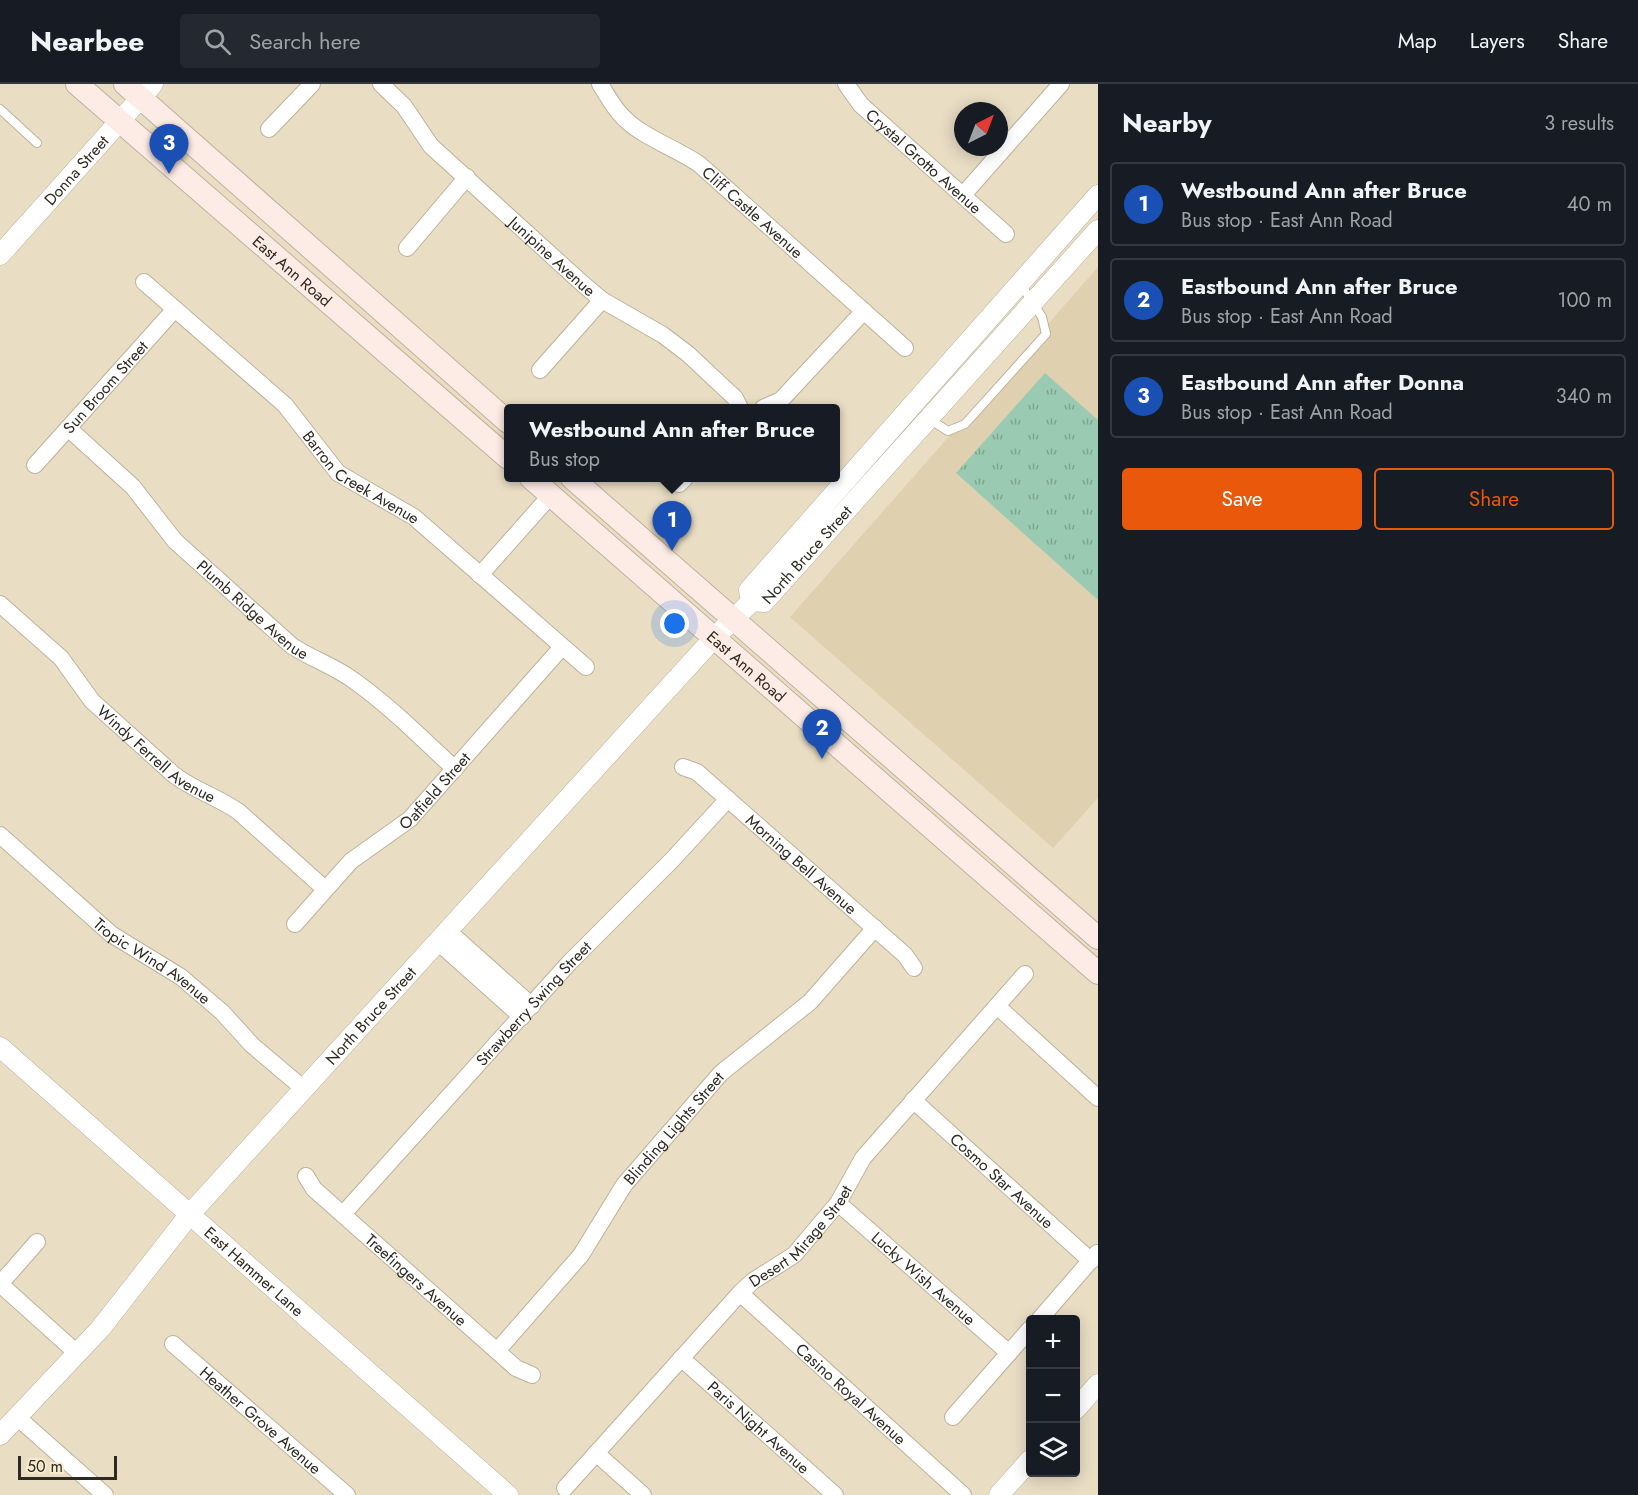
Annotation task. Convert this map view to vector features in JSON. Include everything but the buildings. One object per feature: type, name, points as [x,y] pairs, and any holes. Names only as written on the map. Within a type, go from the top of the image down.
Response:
[{"type":"main road","name":"East Ann Road","points":[[77,84],[504,455]]},
{"type":"main road","name":"East Ann Road","points":[[140,89],[504,418]]},
{"type":"main road","name":"East Ann Road","points":[[537,482],[713,639],[1098,973]]},
{"type":"main road","name":"East Ann Road","points":[[578,482],[741,612],[1094,927]]},
{"type":"street","points":[[269,129],[312,84]]},
{"type":"street","name":"Junipine Avenue","points":[[381,84],[404,106],[431,146],[602,300],[644,322],[688,354],[735,398],[738,404]]},
{"type":"street","name":"Cliff Castle Avenue","points":[[600,84],[623,118],[639,131],[676,148],[699,164],[905,348]]},
{"type":"street","points":[[963,195],[1061,84]]},
{"type":"street","name":"Crystal Grotto Avenue","points":[[852,87],[861,105],[1006,234]]},
{"type":"street","name":"Donna Street","points":[[0,255],[120,122],[140,89]]},
{"type":"street","points":[[407,248],[468,177]]},
{"type":"street","name":"North Bruce Street","points":[[1098,195],[749,590],[751,601],[764,602],[1098,230]]},
{"type":"street","name":"Barron Creek Avenue","points":[[144,282],[285,405],[338,473],[414,517],[586,668]]},
{"type":"street","points":[[540,370],[602,300]]},
{"type":"street","name":"Sun Broom Street","points":[[35,465],[175,309]]},
{"type":"street","points":[[772,404],[781,400],[864,311]]},
{"type":"street","name":"Plumb Ridge Avenue","points":[[68,428],[133,487],[175,541],[292,646],[311,659],[351,678],[455,769]]},
{"type":"street","points":[[480,575],[551,495]]},
{"type":"street","name":"Windy Ferrell Avenue","points":[[0,604],[62,658],[92,701],[165,767],[185,784],[223,801],[239,812],[325,889]]},
{"type":"street","name":"North Bruce Street","points":[[0,1435],[78,1354],[190,1214],[713,639],[741,612]]},
{"type":"street","name":"Oatfield Street","points":[[295,924],[351,861],[410,819],[562,647]]},
{"type":"street","name":"Morning Bell Avenue","points":[[683,767],[697,772],[875,928],[905,955],[915,968]]},
{"type":"street","name":"Strawberry Swing Street","points":[[343,1214],[527,1011],[728,799]]},
{"type":"street","name":"Tropic Wind Avenue","points":[[0,835],[111,934],[189,984],[222,1012],[252,1045],[304,1089]]},
{"type":"street","name":"Blinding Lights Street","points":[[497,1351],[581,1255],[624,1185],[671,1130],[733,1062],[771,1036],[810,1002],[875,928]]},
{"type":"street","points":[[443,936],[527,1011]]},
{"type":"street","name":"Desert Mirage Street","points":[[565,1488],[740,1293],[753,1281],[794,1256],[838,1203],[862,1158],[1025,974]]},
{"type":"street","points":[[997,1006],[1098,1098]]},
{"type":"street","name":"East Hammer Lane","points":[[0,1047],[508,1495]]},
{"type":"street","name":"Cosmo Star Avenue","points":[[913,1100],[1095,1257]]},
{"type":"street","name":"Treefingers Avenue","points":[[306,1176],[314,1188],[516,1368],[532,1375]]},
{"type":"street","name":"Lucky Wish Avenue","points":[[838,1203],[1009,1353]]},
{"type":"street","points":[[38,1242],[0,1284],[78,1354]]},
{"type":"street","points":[[1043,1315],[1095,1257]]},
{"type":"street","name":"Casino Royal Avenue","points":[[740,1293],[963,1495]]},
{"type":"street","points":[[953,1417],[1026,1334]]},
{"type":"street","name":"Heather Grove Avenue","points":[[173,1344],[347,1495]]},
{"type":"street","name":"Paris Night Avenue","points":[[681,1358],[835,1495]]},
{"type":"street","points":[[1080,1404],[1098,1384]]},
{"type":"street","points":[[17,1417],[105,1495]]},
{"type":"street","points":[[596,1454],[643,1495]]},
{"type":"street","points":[[999,1495],[1026,1465]]},
{"type":"lane","points":[[0,109],[37,143]]},
{"type":"lane","points":[[910,408],[948,431],[965,424],[1046,334],[1042,317],[1020,283]]},
{"type":"shaded area","points":[[1098,267],[1098,798],[1053,848],[790,617]]},
{"type":"green space","points":[[1045,373],[1098,420],[1098,600],[956,473]]},
{"type":"place","name":"Eastbound Ann after Donna","points":[[169,174]]},
{"type":"place","name":"Westbound Ann after Bruce","points":[[672,551]]},
{"type":"place","name":"Eastbound Ann after Bruce","points":[[822,759]]}]
